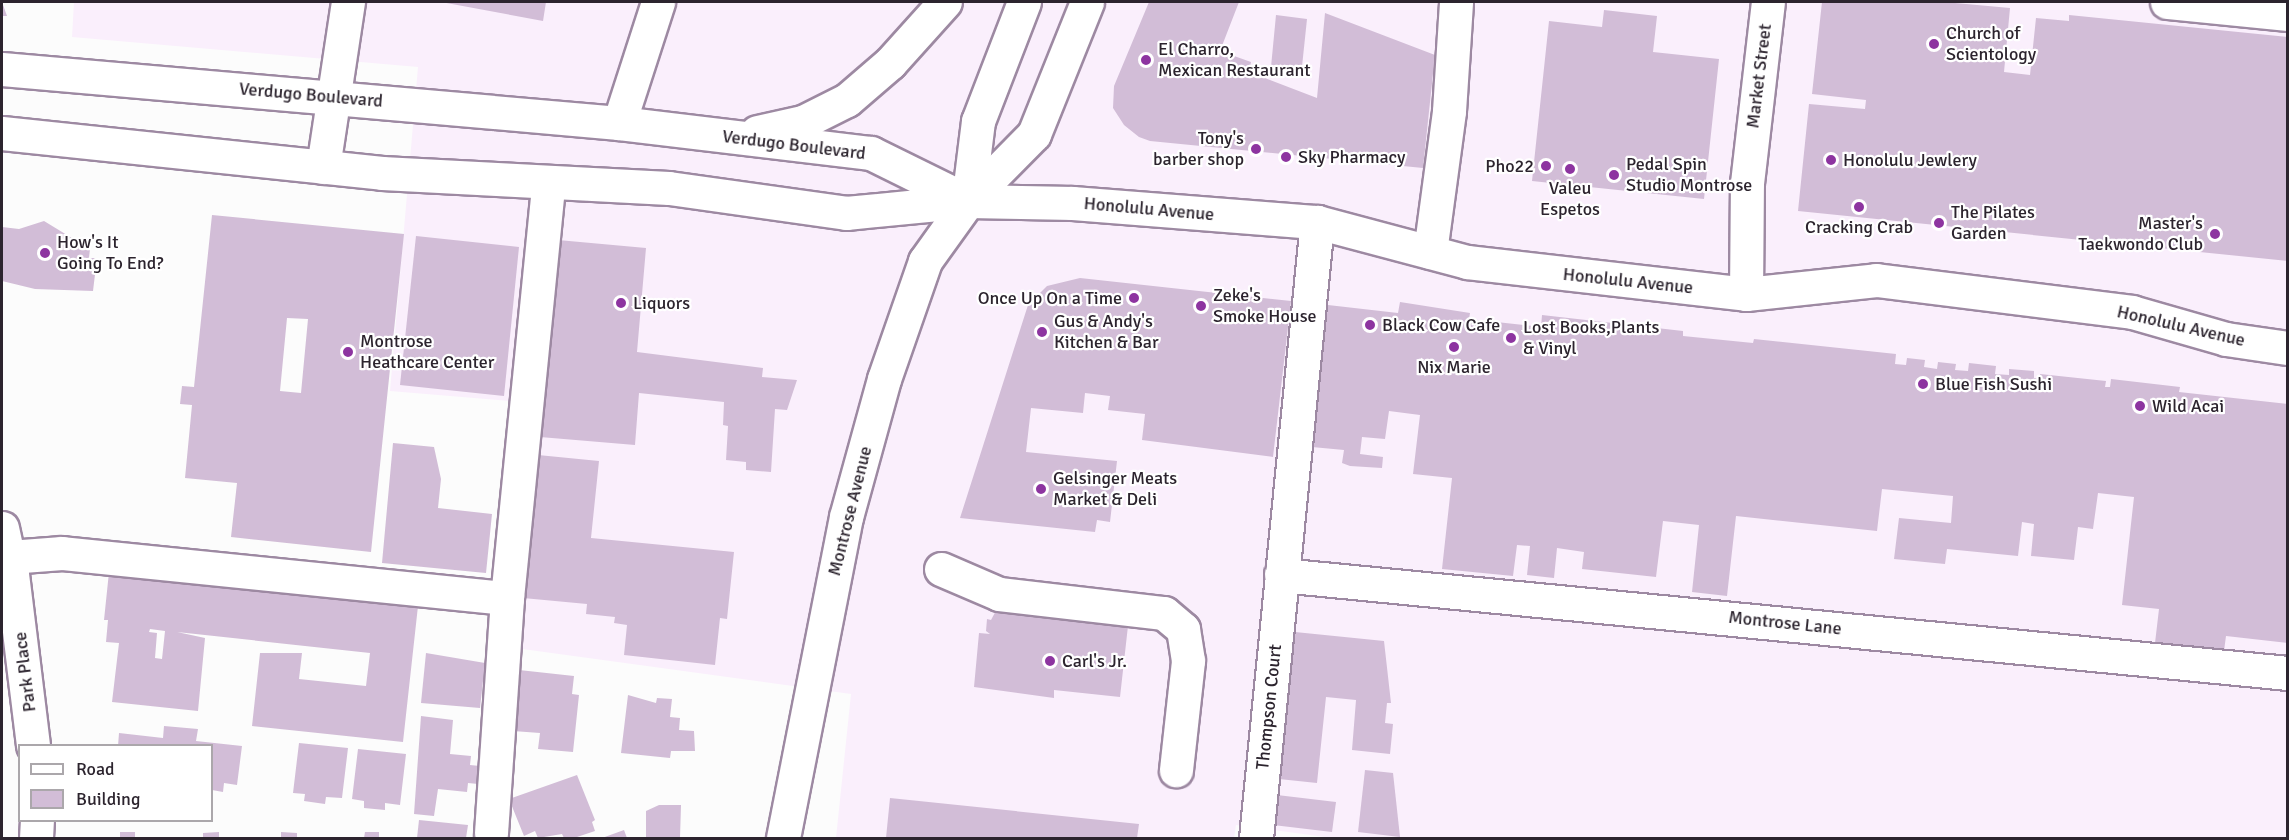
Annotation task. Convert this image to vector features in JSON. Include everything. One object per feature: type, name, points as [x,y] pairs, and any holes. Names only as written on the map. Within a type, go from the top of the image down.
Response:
[{"type":"street","points":[[323,167],[348,2]]},
{"type":"street","points":[[619,123],[658,2]]},
{"type":"street","points":[[732,137],[803,122],[847,100],[890,63],[945,2]]},
{"type":"street","points":[[2,133],[182,149],[323,167],[548,184],[669,188],[846,213],[968,201],[978,121],[1023,2]]},
{"type":"street","name":"Montrose Avenue","points":[[783,838],[840,543],[884,380],[925,261],[968,201],[1034,134],[1087,2]]},
{"type":"street","points":[[1431,252],[1449,111],[1456,2]]},
{"type":"street","name":"Market Street","points":[[1746,294],[1747,183],[1768,2]]},
{"type":"street","points":[[2167,2],[2288,14]]},
{"type":"street","name":"Verdugo Boulevard","points":[[2,69],[619,123],[872,153],[968,201]]},
{"type":"street","points":[[490,833],[507,598],[548,184]]},
{"type":"street","name":"Honolulu Avenue","points":[[968,201],[1073,203],[1317,222],[1467,262],[1746,294],[1876,280],[2132,312],[2226,339],[2288,348]]},
{"type":"street","name":"Thompson Court","points":[[1256,838],[1317,222]]},
{"type":"street","points":[[5,542],[62,553],[507,598]]},
{"type":"street","name":"Park Place","points":[[5,542],[33,744]]},
{"type":"street","points":[[941,568],[999,594],[1164,613],[1183,628],[1188,662],[1176,770]]},
{"type":"street","name":"Montrose Lane","points":[[1281,575],[2288,673]]},
{"type":"street","points":[[36,838],[37,822]]},
{"type":"shaded area","points":[[74,2],[2168,2],[2287,20],[2287,838],[1332,838],[1236,825],[1234,838],[836,838],[851,694],[515,648],[535,403],[390,391],[418,67],[72,37]]},
{"type":"building","points":[[2,2],[7,16],[2,16]]},
{"type":"building","points":[[441,2],[546,2],[543,21]]},
{"type":"building","points":[[1149,2],[1239,2],[1220,51],[1251,62],[1249,72],[1317,98],[1325,13],[1435,55],[1423,168],[1150,141],[1139,137],[1124,125],[1113,108],[1114,86]]},
{"type":"building","points":[[1822,2],[1944,2],[2010,8],[2004,72],[2030,75],[2036,18],[2069,21],[2069,15],[2288,37],[2288,261],[1798,211],[1809,104],[1865,109],[1866,100],[1812,94]]},
{"type":"building","points":[[1604,10],[1657,16],[1653,52],[1719,59],[1704,199],[1532,181],[1549,21],[1602,27]]},
{"type":"building","points":[[1276,15],[1307,19],[1301,76],[1271,67]]},
{"type":"building","name":"Montrose Heathcare Center","points":[[212,215],[404,234],[371,552],[231,537],[237,483],[185,478],[192,405],[180,404],[182,386],[194,387]],"holes":[[[287,318],[308,319],[301,393],[280,391]]]},
{"type":"building","name":"How's It Going To End?","points":[[44,221],[90,249],[89,258],[97,258],[93,291],[35,289],[2,281],[2,227],[19,229]]},
{"type":"building","points":[[416,236],[519,247],[504,396],[400,385]]},
{"type":"building","points":[[558,240],[646,248],[637,352],[763,368],[762,377],[797,380],[787,410],[775,409],[771,472],[746,470],[746,462],[726,460],[728,426],[723,425],[724,402],[639,393],[635,445],[540,437]]},
{"type":"building","points":[[1080,278],[1291,301],[1273,457],[1142,440],[1145,414],[1108,410],[1110,396],[1085,393],[1083,413],[1031,408],[1026,452],[1117,461],[1110,522],[1097,520],[1095,532],[960,518],[1028,305],[1047,286]]},
{"type":"building","points":[[1400,302],[1470,313],[1469,319],[1541,327],[1542,315],[1683,331],[1683,336],[1753,343],[1754,339],[1896,354],[1895,364],[1906,365],[1907,358],[1925,360],[1924,367],[1937,369],[1938,362],[1956,364],[1955,370],[1968,371],[1969,363],[1996,366],[1995,374],[2009,375],[2009,369],[2034,371],[2034,378],[2040,379],[2040,374],[2106,381],[2105,387],[2110,387],[2111,379],[2180,387],[2179,392],[2288,404],[2288,643],[2226,636],[2224,651],[2155,643],[2159,609],[2122,605],[2134,497],[2098,493],[2093,529],[2078,527],[2074,560],[2031,556],[2034,524],[2022,522],[2018,556],[1947,549],[1945,564],[1894,559],[1899,518],[1951,523],[1953,496],[1882,489],[1877,531],[1736,516],[1727,596],[1692,592],[1699,525],[1663,521],[1656,577],[1582,569],[1584,552],[1557,548],[1554,578],[1527,575],[1530,546],[1517,545],[1513,576],[1442,569],[1452,478],[1413,474],[1420,415],[1389,411],[1385,439],[1362,437],[1360,454],[1383,457],[1382,468],[1350,466],[1342,463],[1344,450],[1312,447],[1328,305],[1398,313]]},
{"type":"building","points":[[393,443],[434,447],[441,479],[438,508],[492,514],[486,573],[382,563]]},
{"type":"building","points":[[538,455],[599,461],[591,538],[734,552],[727,619],[720,618],[715,665],[624,655],[627,625],[614,623],[615,617],[586,614],[587,604],[523,598]]},
{"type":"building","points":[[109,572],[418,606],[403,742],[252,726],[260,653],[302,653],[299,679],[366,686],[370,653],[177,632],[205,638],[198,711],[112,702],[119,643],[106,642],[108,620],[104,620]],"holes":[[[150,629],[165,631],[162,659],[155,658],[157,633],[149,632]]]},
{"type":"building","name":"Carl's Jr.","points":[[998,607],[1129,617],[1120,697],[1054,690],[1054,698],[974,687],[979,633],[990,634],[986,631],[987,619],[991,620]]},
{"type":"building","points":[[1295,632],[1384,641],[1391,703],[1387,703],[1385,723],[1393,724],[1390,754],[1352,750],[1356,700],[1326,697],[1317,783],[1279,779]]},
{"type":"building","points":[[426,653],[485,663],[480,708],[421,703]]},
{"type":"building","points":[[519,670],[574,676],[572,694],[579,695],[573,752],[538,749],[540,733],[513,731]]},
{"type":"building","points":[[628,695],[656,703],[657,698],[672,699],[670,717],[680,718],[679,730],[694,731],[695,751],[671,751],[670,758],[621,753]]},
{"type":"building","points":[[421,716],[453,720],[450,754],[471,756],[470,765],[480,766],[478,784],[468,783],[467,792],[438,789],[434,816],[414,814]]},
{"type":"building","points":[[164,726],[198,729],[196,741],[242,746],[237,785],[224,783],[223,792],[213,790],[213,744],[118,744],[119,733],[163,738]]},
{"type":"building","points":[[299,743],[348,748],[342,798],[326,797],[325,804],[304,801],[305,794],[293,793]]},
{"type":"building","points":[[358,749],[406,754],[400,805],[385,803],[385,810],[364,808],[364,801],[352,799]]},
{"type":"building","points":[[1365,770],[1393,773],[1400,837],[1358,832]]},
{"type":"building","points":[[577,775],[595,820],[592,822],[595,831],[574,838],[564,838],[562,834],[538,838],[535,831],[524,836],[509,799]]},
{"type":"building","points":[[1277,795],[1336,802],[1332,832],[1273,825]]},
{"type":"building","points":[[890,798],[1139,824],[1137,838],[886,838]]},
{"type":"building","points":[[659,805],[681,805],[680,838],[646,838],[646,811]]},
{"type":"building","points":[[419,820],[468,825],[466,838],[417,838]]},
{"type":"building","points":[[624,830],[627,838],[602,838]]},
{"type":"building","points":[[120,832],[135,832],[135,838],[120,838]]},
{"type":"building","points":[[219,832],[219,838],[203,838],[203,833]]},
{"type":"building","points":[[281,832],[297,833],[297,838],[281,838]]},
{"type":"building","points":[[365,832],[379,832],[379,838],[364,838]]},
{"type":"place","name":"Church of Scientology","points":[[1934,44]]},
{"type":"place","name":"El Charro, Mexican Restaurant","points":[[1146,60]]},
{"type":"place","name":"Tony's barber shop","points":[[1256,149]]},
{"type":"place","name":"Sky Pharmacy","points":[[1286,157]]},
{"type":"place","name":"Honolulu Jewlery","points":[[1831,160]]},
{"type":"place","name":"Pho22","points":[[1546,166]]},
{"type":"place","name":"Valeu Espetos","points":[[1570,169]]},
{"type":"place","name":"Pedal Spin Studio Montrose","points":[[1614,175]]},
{"type":"place","name":"Cracking Crab","points":[[1859,207]]},
{"type":"place","name":"The Pilates Garden","points":[[1939,223]]},
{"type":"place","name":"Master's Taekwondo Club","points":[[2215,234]]},
{"type":"place","name":"How's It Going To End?","points":[[45,253]]},
{"type":"place","name":"Once Up On a Time","points":[[1134,298]]},
{"type":"place","name":"Liquors","points":[[621,303]]},
{"type":"place","name":"Zeke's Smoke House","points":[[1201,306]]},
{"type":"place","name":"Black Cow Cafe","points":[[1370,325]]},
{"type":"place","name":"Gus & Andy's Kitchen & Bar","points":[[1042,332]]},
{"type":"place","name":"Lost Books,Plants & Vinyl","points":[[1511,338]]},
{"type":"place","name":"Nix Marie","points":[[1454,347]]},
{"type":"place","name":"Montrose Heathcare Center","points":[[348,352]]},
{"type":"place","name":"Blue Fish Sushi","points":[[1923,384]]},
{"type":"place","name":"Wild Acai","points":[[2140,406]]},
{"type":"place","name":"Gelsinger Meats Market & Deli","points":[[1041,489]]},
{"type":"place","name":"Carl's Jr.","points":[[1050,661]]}]
